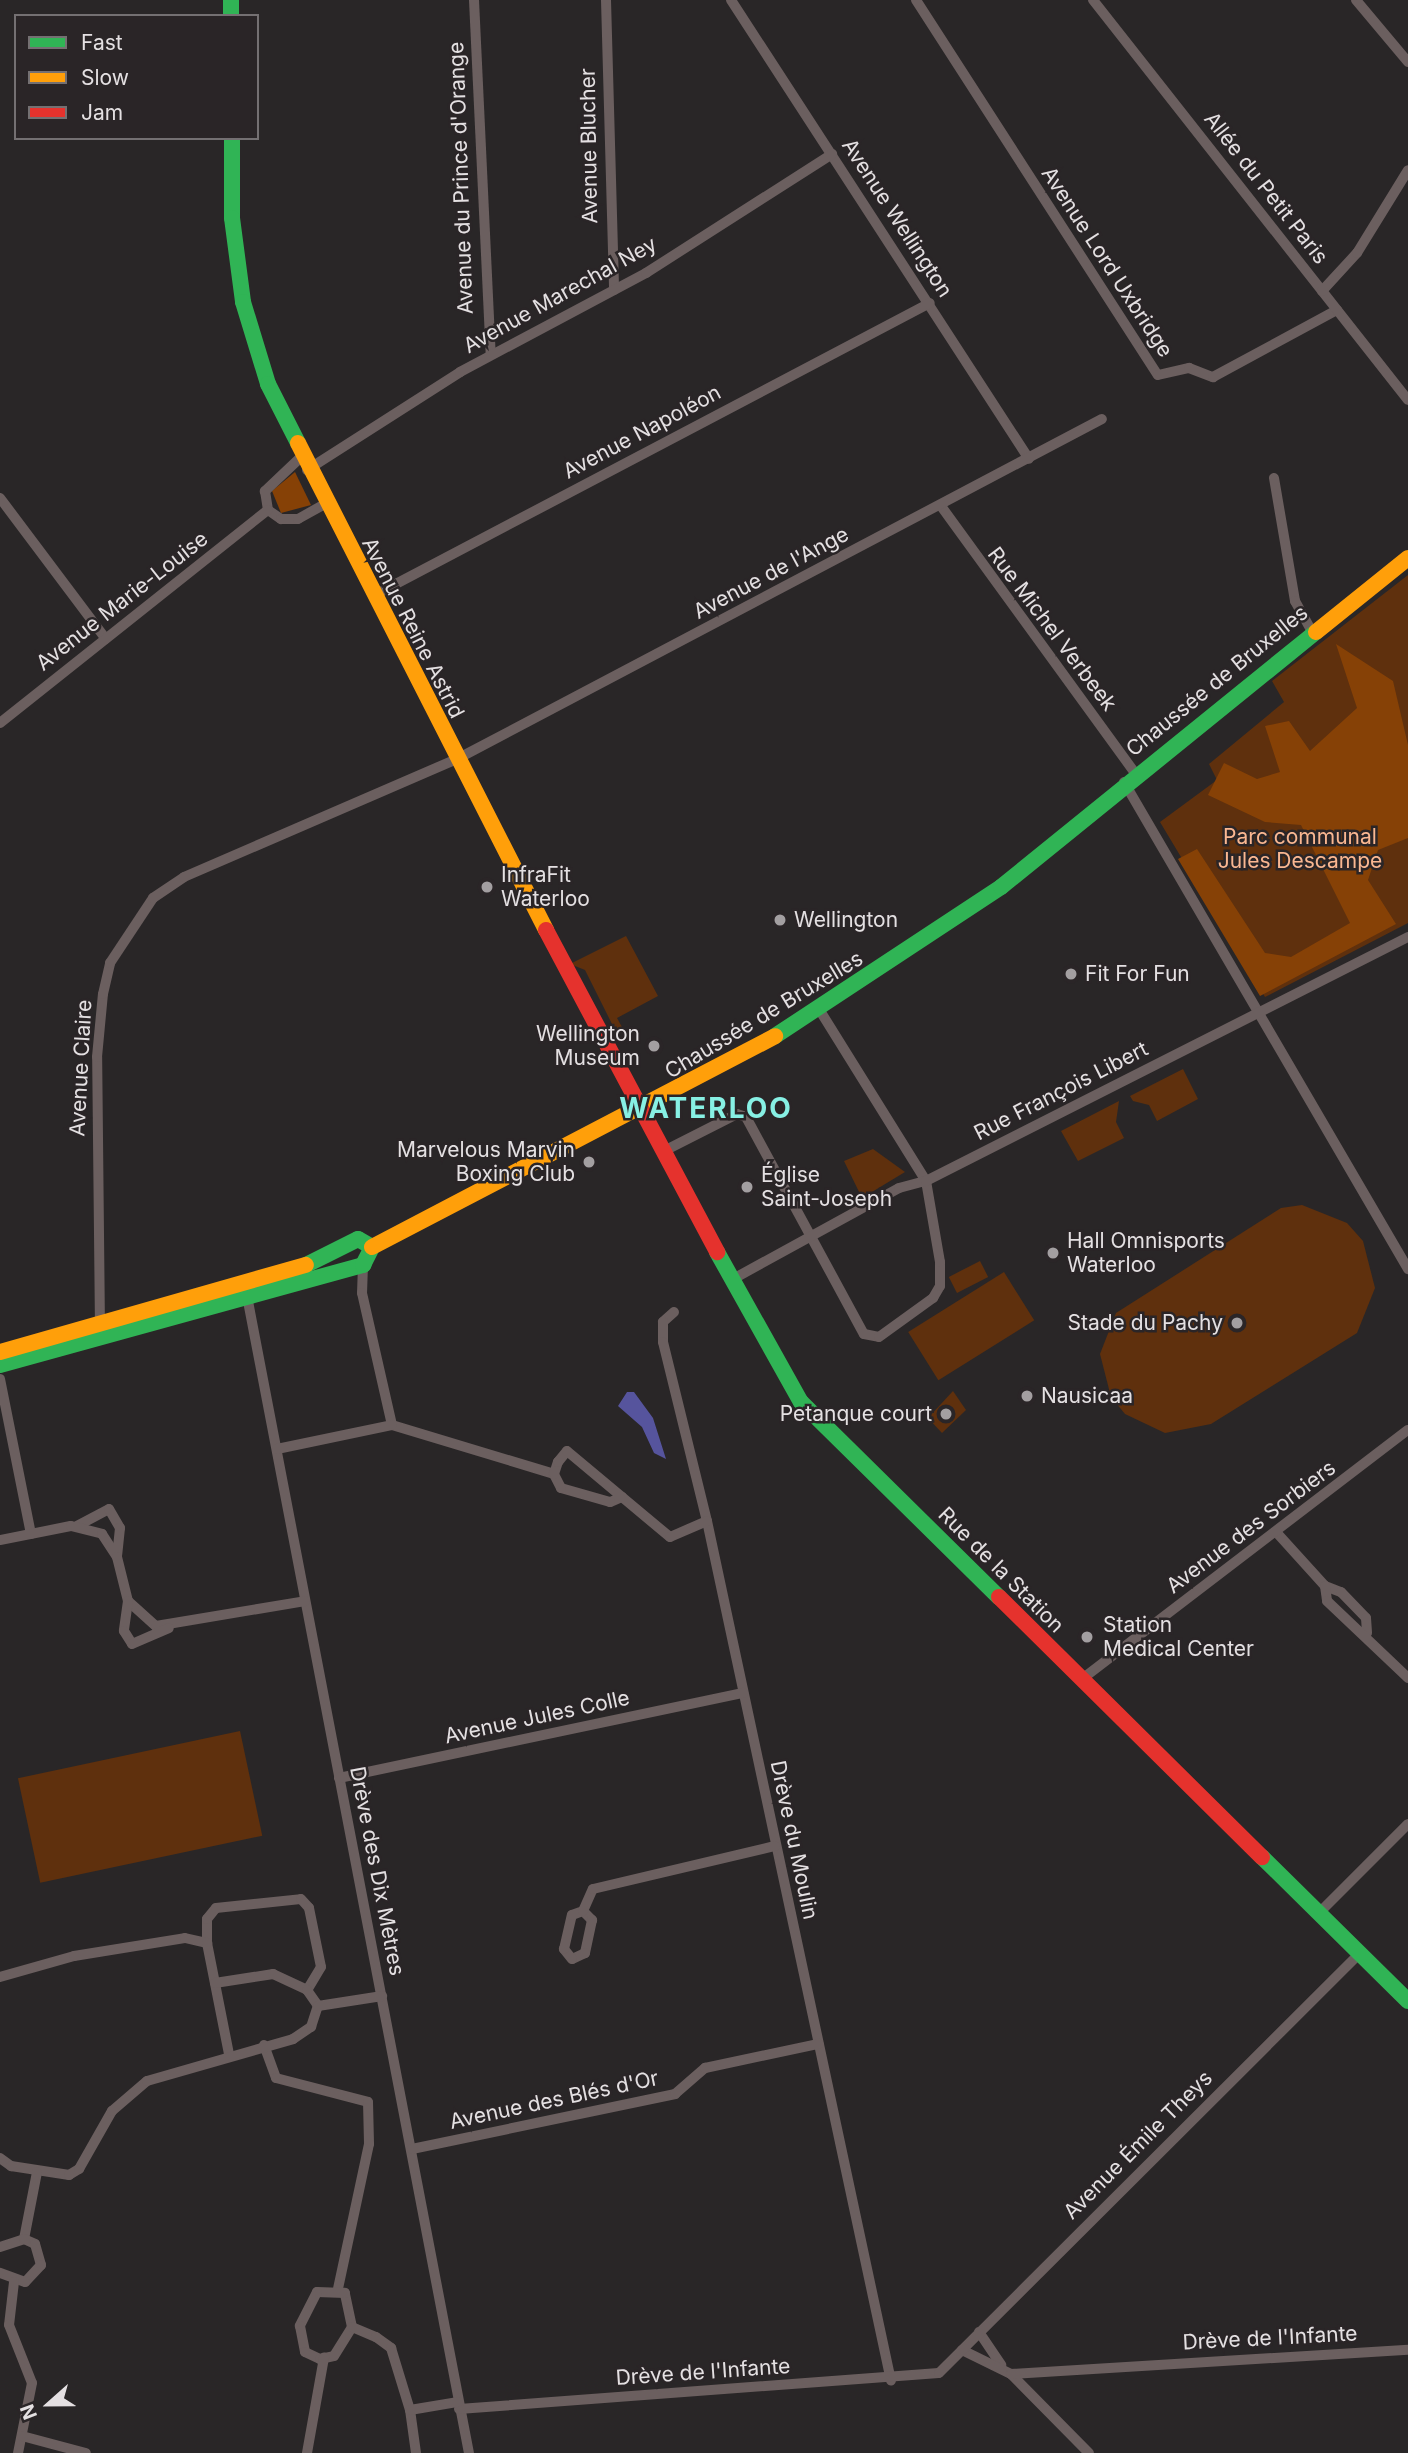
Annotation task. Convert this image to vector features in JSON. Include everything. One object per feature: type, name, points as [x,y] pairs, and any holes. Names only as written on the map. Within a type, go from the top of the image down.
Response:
[{"type":"street","name":"Avenue du Prince d'Orange","points":[[474,0],[491,354]]},
{"type":"street","name":"Avenue Blucher","points":[[606,0],[614,290]]},
{"type":"street","name":"Avenue Wellington","points":[[731,0],[1029,458]]},
{"type":"street","name":"Avenue Lord Uxbridge","points":[[916,0],[1158,375],[1189,368],[1213,377],[1337,310]]},
{"type":"street","name":"Allée du Petit Paris","points":[[1093,0],[1408,400]]},
{"type":"street","points":[[1356,0],[1408,62]]},
{"type":"street","name":"Avenue Reine Astrid","points":[[232,140],[232,218],[243,302],[268,384],[304,464],[639,1112]]},
{"type":"street","name":"Avenue Marechal Ney","points":[[304,464],[491,354],[614,290],[832,154]]},
{"type":"street","points":[[1322,290],[1357,253],[1408,170]]},
{"type":"street","name":"Avenue Napoléon","points":[[373,596],[930,303]]},
{"type":"street","name":"Avenue de l'Ange","points":[[457,759],[1102,419]]},
{"type":"street","points":[[304,464],[265,491],[268,510],[281,519],[298,519],[325,504]]},
{"type":"street","points":[[1274,478],[1295,601],[1312,632]]},
{"type":"street","points":[[0,498],[106,639]]},
{"type":"street","name":"Rue Michel Verbeek","points":[[940,506],[1129,777],[1259,1012],[1408,1269]]},
{"type":"street","name":"Avenue Marie-Louise","points":[[0,723],[268,510]]},
{"type":"street","name":"Chaussée de Bruxelles","points":[[0,1365],[226,1287],[286,1271],[362,1239],[372,1247],[639,1112],[820,1011],[1001,887],[1129,777],[1408,558]]},
{"type":"street","name":"Avenue Claire","points":[[100,1330],[97,1058],[110,964],[132,925],[153,898],[184,877],[457,759]]},
{"type":"street","name":"Rue François Libert","points":[[733,1279],[899,1188],[926,1181],[1408,937]]},
{"type":"street","points":[[662,1152],[737,1114],[746,1117],[863,1334],[879,1337],[940,1286],[937,1217],[926,1181],[820,1011]]},
{"type":"street","name":"Rue de la Station","points":[[639,1112],[801,1402],[1408,2001]]},
{"type":"street","points":[[348,1247],[358,1264],[392,1425]]},
{"type":"street","points":[[358,1264],[372,1247]]},
{"type":"street","name":"Chaussée de Bruxelles","points":[[0,1352],[247,1296],[358,1264]]},
{"type":"street","name":"Chaussée de Bruxelles","points":[[247,1296],[286,1271]]},
{"type":"street","points":[[226,1287],[247,1296]]},
{"type":"street","name":"Drève des Dix Mètres","points":[[247,1296],[469,2453]]},
{"type":"street","name":"Drève du Moulin","points":[[674,1312],[663,1322],[663,1342],[707,1521],[891,2381]]},
{"type":"street","points":[[0,1378],[31,1534]]},
{"type":"street","points":[[277,1449],[392,1425],[554,1474],[561,1488],[610,1502],[622,1497]]},
{"type":"street","name":"Avenue des Sorbiers","points":[[1082,1679],[1408,1430]]},
{"type":"street","points":[[554,1474],[567,1451],[670,1537],[707,1521]]},
{"type":"street","points":[[0,1540],[77,1526],[110,1509],[120,1528],[117,1557]]},
{"type":"street","points":[[77,1526],[102,1534],[117,1557],[128,1601],[124,1631],[132,1644],[169,1628],[305,1601]]},
{"type":"street","points":[[1276,1533],[1325,1586],[1341,1592],[1366,1618],[1367,1633]]},
{"type":"street","points":[[1325,1586],[1327,1601],[1367,1633],[1408,1678]]},
{"type":"street","points":[[128,1601],[143,1620],[169,1628]]},
{"type":"street","name":"Avenue Jules Colle","points":[[339,1778],[743,1693]]},
{"type":"street","points":[[1320,1913],[1408,1824]]},
{"type":"street","points":[[583,1911],[593,1889],[606,1883],[775,1846]]},
{"type":"street","points":[[229,2054],[207,1943],[207,1919],[216,1908],[301,1899],[309,1908],[321,1967],[307,1990]]},
{"type":"street","points":[[0,1977],[74,1956],[185,1938],[207,1943]]},
{"type":"street","name":"Avenue Émile Theys","points":[[946,2367],[1360,1953]]},
{"type":"street","points":[[215,1983],[273,1974],[307,1990],[317,2006]]},
{"type":"street","points":[[317,2006],[382,1996]]},
{"type":"street","points":[[0,2158],[37,2172],[75,2172],[105,2120],[131,2093],[163,2073],[303,2033],[317,2006]]},
{"type":"street","points":[[264,2045],[276,2078],[368,2102],[369,2144],[338,2288],[350,2305],[352,2327],[334,2356],[324,2358],[305,2352],[301,2318],[317,2292],[338,2288]]},
{"type":"street","name":"Avenue des Blés d'Or","points":[[412,2149],[675,2094],[705,2068],[818,2045]]},
{"type":"street","points":[[24,2239],[37,2172]]},
{"type":"street","points":[[0,2247],[24,2239],[35,2244],[41,2265],[25,2282],[14,2282],[0,2273]]},
{"type":"street","points":[[14,2282],[9,2319],[32,2383],[18,2453]]},
{"type":"street","points":[[352,2327],[391,2348],[410,2410],[416,2453]]},
{"type":"street","points":[[979,2332],[1010,2372],[1089,2453]]},
{"type":"street","name":"Drève de l'Infante","points":[[962,2350],[1010,2372],[1408,2350]]},
{"type":"street","points":[[307,2453],[324,2358]]},
{"type":"street","name":"Drève de l'Infante","points":[[410,2410],[891,2381],[930,2377],[946,2367]]},
{"type":"street","points":[[22,2436],[86,2453]]},
{"type":"green space","name":"Parc communal Jules Descampe","points":[[1408,575],[1408,923],[1265,997],[1160,822],[1217,780],[1209,764],[1284,702],[1272,681]]},
{"type":"green space","points":[[626,936],[658,996],[617,1018],[622,1027],[609,1033],[612,1024],[585,970],[570,964]]},
{"type":"green space","points":[[1183,1069],[1198,1099],[1157,1121],[1149,1105],[1133,1101],[1130,1096]]},
{"type":"green space","points":[[1119,1101],[1116,1122],[1124,1138],[1078,1161],[1061,1131]]},
{"type":"green space","points":[[873,1149],[905,1172],[862,1198],[844,1161]]},
{"type":"green space","name":"Stade du Pachy","points":[[1302,1205],[1347,1223],[1363,1241],[1375,1288],[1357,1333],[1211,1424],[1165,1433],[1125,1414],[1111,1397],[1100,1354],[1116,1313],[1281,1208]]},
{"type":"green space","points":[[980,1261],[988,1277],[957,1293],[949,1277]]},
{"type":"green space","points":[[1004,1272],[1034,1320],[938,1380],[908,1332]]},
{"type":"green space","name":"Petanque court","points":[[953,1391],[966,1410],[942,1433],[928,1418]]},
{"type":"green space","points":[[240,1731],[262,1836],[40,1883],[18,1778]]},
{"type":"shaded area","points":[[295,472],[311,505],[281,513],[272,491]]},
{"type":"shaded area","points":[[1336,644],[1393,681],[1408,745],[1408,838],[1378,850],[1368,880],[1396,924],[1260,996],[1178,859],[1197,849],[1265,953],[1291,957],[1350,923],[1301,825],[1265,822],[1208,795],[1224,763],[1257,779],[1280,772],[1265,726],[1289,721],[1310,751],[1357,708]]},
{"type":"shaded area","points":[[627,1392],[634,1392],[653,1418],[666,1459],[654,1453],[642,1427],[618,1406]]},
{"type":"traffic: fast","points":[[231,0],[231,14]]},
{"type":"traffic: fast","points":[[232,140],[232,218],[243,302],[268,384],[298,443]]},
{"type":"traffic: fast","points":[[775,1036],[1001,887],[1316,632]]},
{"type":"traffic: fast","points":[[0,1365],[363,1265],[372,1247],[358,1239],[306,1265]]},
{"type":"traffic: fast","points":[[717,1252],[801,1402],[999,1597]]},
{"type":"traffic: fast","points":[[1262,1857],[1408,2001]]},
{"type":"traffic: slow","points":[[298,443],[546,930]]},
{"type":"traffic: slow","points":[[1316,632],[1408,558]]},
{"type":"traffic: slow","points":[[372,1247],[775,1036]]},
{"type":"traffic: slow","points":[[0,1352],[306,1265]]},
{"type":"traffic: jam","points":[[546,930],[717,1252]]},
{"type":"traffic: jam","points":[[999,1597],[1262,1857]]},
{"type":"place","name":"InfraFit Waterloo","points":[[487,887]]},
{"type":"place","name":"Wellington","points":[[780,920]]},
{"type":"place","name":"Fit For Fun","points":[[1071,974]]},
{"type":"place","name":"Wellington Museum","points":[[654,1046]]},
{"type":"place","name":"Marvelous Marvin Boxing Club","points":[[589,1162]]},
{"type":"place","name":"Église Saint-Joseph","points":[[747,1187]]},
{"type":"place","name":"Hall Omnisports Waterloo","points":[[1053,1253]]},
{"type":"place","name":"Stade du Pachy","points":[[1237,1323]]},
{"type":"place","name":"Nausicaa","points":[[1027,1396]]},
{"type":"place","name":"Petanque court","points":[[946,1414]]},
{"type":"place","name":"Station Medical Center","points":[[1087,1637]]},
{"type":"district","name":"WATERLOO","points":[[706,1108]]}]
